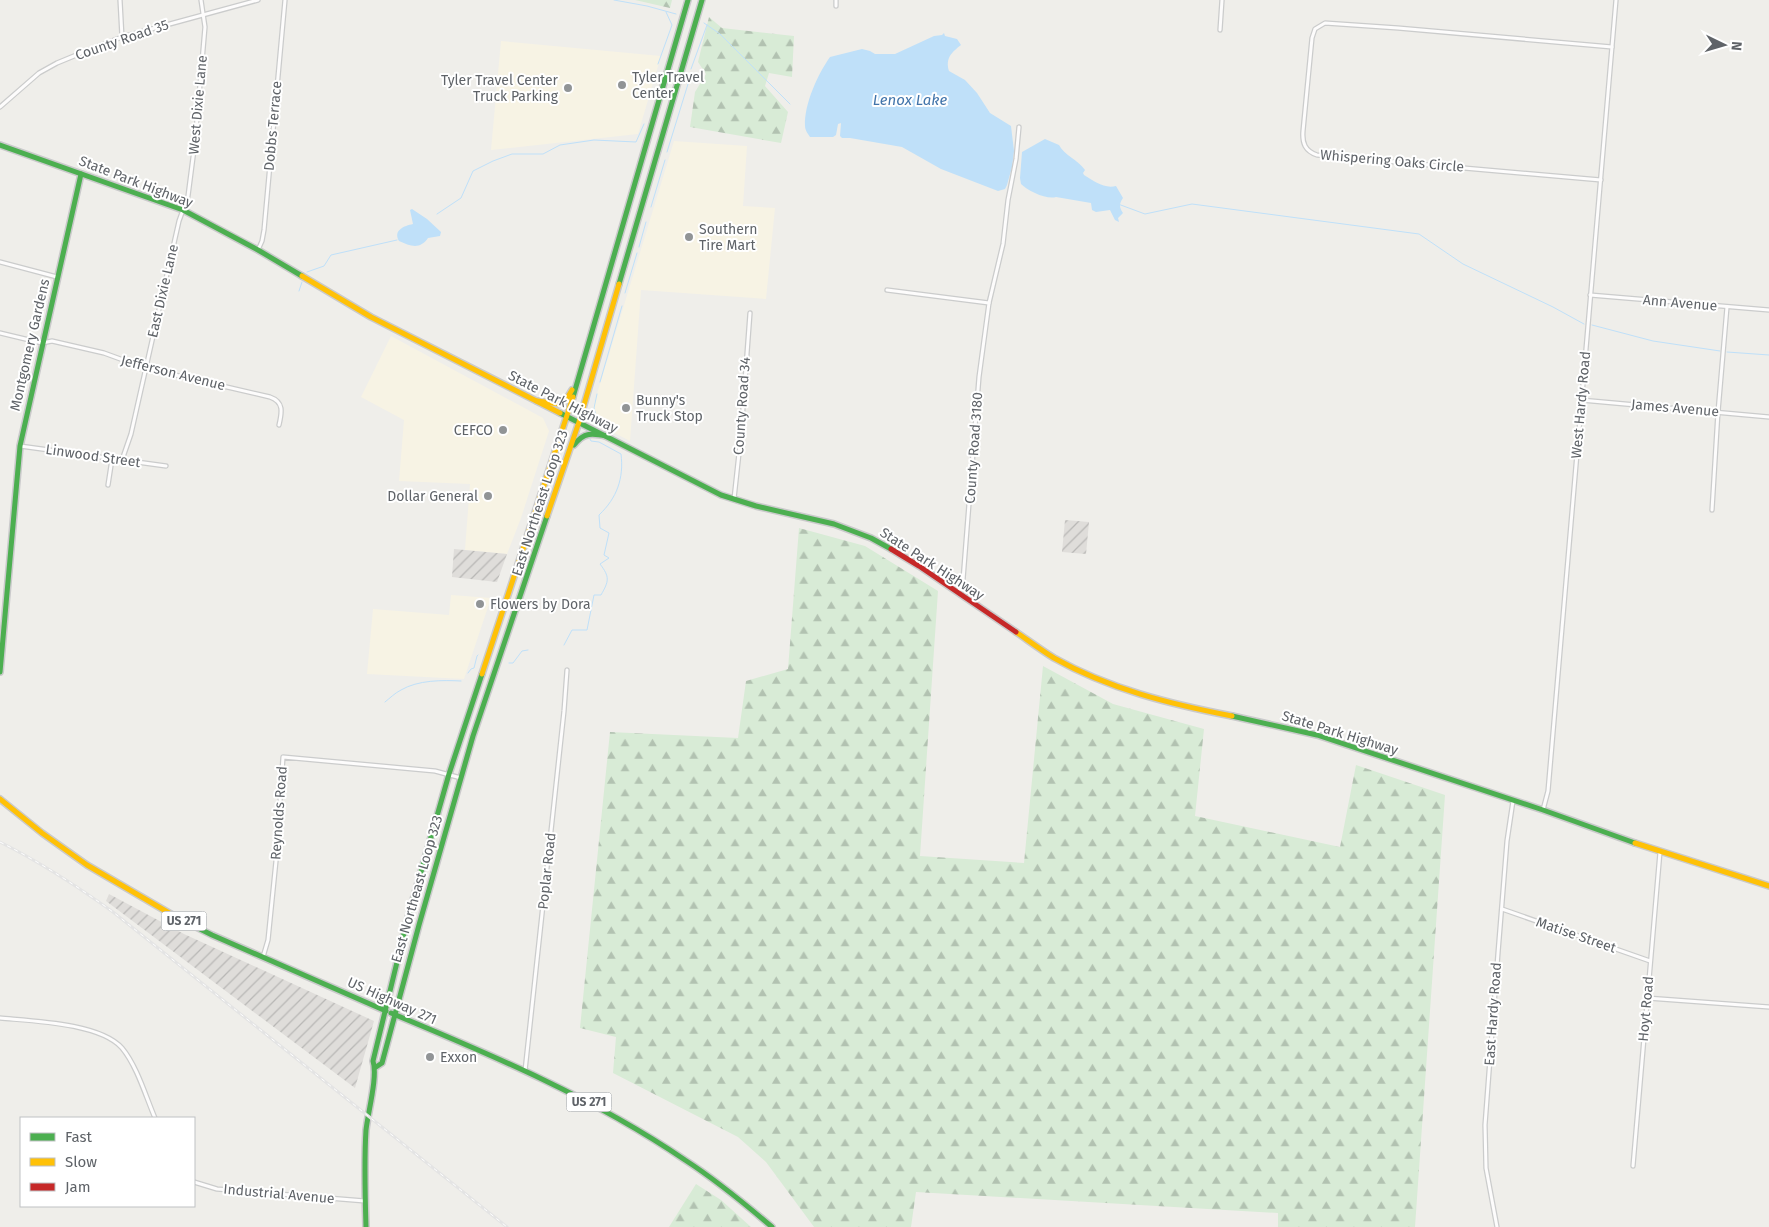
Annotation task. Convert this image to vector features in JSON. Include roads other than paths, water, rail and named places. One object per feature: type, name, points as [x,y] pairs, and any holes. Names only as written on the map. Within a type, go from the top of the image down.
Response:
[{"type":"main road","name":"East Northeast Loop 323","points":[[366,1227],[366,1129],[376,1067],[374,1061],[407,921],[461,733],[537,511],[567,416],[688,0]]},
{"type":"main road","name":"East Northeast Loop 323","points":[[376,1067],[382,1063],[419,924],[473,736],[579,422],[702,0]]},
{"type":"main road","points":[[653,120],[666,123]]},
{"type":"main road","name":"State Park Highway","points":[[0,145],[183,210],[258,250],[371,317],[706,488],[734,499],[824,521],[863,534],[900,554],[1053,657],[1081,672],[1120,688],[1180,706],[1311,733],[1543,810],[1660,852],[1769,886]]},
{"type":"main road","name":"Montgomery Gardens","points":[[0,672],[20,446],[82,174]]},
{"type":"main road","points":[[627,211],[639,214]]},
{"type":"main road","points":[[593,328],[605,332]]},
{"type":"main road","points":[[538,401],[554,404],[562,403],[566,400],[578,378]]},
{"type":"main road","points":[[569,452],[578,439],[585,434],[593,433],[607,436]]},
{"type":"main road","points":[[537,511],[549,515]]},
{"type":"main road","points":[[492,641],[504,645]]},
{"type":"main road","points":[[461,733],[473,736]]},
{"type":"main road","name":"US Highway 271","points":[[0,799],[66,851],[126,890],[188,923],[525,1071],[595,1104],[659,1142],[722,1185],[772,1227]]},
{"type":"main road","points":[[425,853],[438,857]]},
{"type":"main road","points":[[407,921],[419,924]]},
{"type":"street","points":[[120,0],[122,37]]},
{"type":"street","name":"West Dixie Lane","points":[[183,210],[188,196],[195,142],[205,32],[201,0]]},
{"type":"street","name":"County Road 35","points":[[0,107],[39,74],[52,66],[95,47],[122,37],[258,0]]},
{"type":"street","name":"Dobbs Terrace","points":[[258,250],[264,230],[284,0]]},
{"type":"street","points":[[836,0],[836,6]]},
{"type":"street","points":[[1220,30],[1222,0]]},
{"type":"street","name":"West Hardy Road","points":[[1543,810],[1548,791],[1616,0]]},
{"type":"street","name":"Whispering Oaks Circle","points":[[1600,180],[1317,155],[1305,148],[1303,131],[1312,34],[1317,26],[1325,23],[1612,47]]},
{"type":"street","name":"County Road 3180","points":[[958,593],[963,580],[979,378],[990,304],[1002,244],[1019,127]]},
{"type":"street","name":"East Dixie Lane","points":[[122,460],[127,447],[183,210]]},
{"type":"street","points":[[0,262],[57,277]]},
{"type":"street","points":[[887,290],[990,304]]},
{"type":"street","name":"Ann Avenue","points":[[1590,295],[1769,310]]},
{"type":"street","points":[[1712,510],[1726,307]]},
{"type":"street","name":"County Road 34","points":[[734,499],[750,313]]},
{"type":"street","name":"Jefferson Avenue","points":[[0,333],[42,343],[52,341],[104,354],[145,368],[275,399],[281,405],[280,425]]},
{"type":"street","name":"James Avenue","points":[[1581,400],[1769,417]]},
{"type":"street","name":"Linwood Street","points":[[20,446],[166,466]]},
{"type":"street","points":[[108,485],[112,459]]},
{"type":"street","name":"Poplar Road","points":[[525,1071],[567,670]]},
{"type":"street","name":"Reynolds Road","points":[[263,957],[268,940],[284,758],[435,771],[461,778]]},
{"type":"street","name":"East Hardy Road","points":[[1497,1227],[1489,1190],[1485,1147],[1507,842],[1513,800]]},
{"type":"street","name":"Hoyt Road","points":[[1633,1166],[1660,852]]},
{"type":"street","name":"Matise Street","points":[[1502,910],[1650,961]]},
{"type":"street","points":[[1647,998],[1769,1007]]},
{"type":"street","points":[[0,1018],[86,1029],[110,1038],[122,1048],[130,1059],[155,1117]]},
{"type":"street","name":"Industrial Avenue","points":[[195,1182],[217,1189],[365,1201]]},
{"type":"water","name":"Lenox Lake","points":[[944,33],[945,36],[957,39],[961,45],[952,53],[949,59],[949,71],[965,80],[977,93],[990,113],[1011,126],[1014,151],[1012,167],[1005,189],[998,191],[941,169],[902,147],[842,138],[840,136],[841,123],[838,124],[836,135],[833,137],[810,137],[805,127],[809,99],[830,57],[862,49],[875,54],[895,54]]},
{"type":"water","points":[[1045,139],[1059,145],[1064,152],[1082,166],[1085,170],[1084,175],[1103,185],[1116,186],[1123,198],[1120,206],[1123,213],[1118,218],[1119,222],[1115,220],[1110,210],[1096,212],[1092,210],[1091,203],[1043,196],[1021,184],[1022,152]]},
{"type":"water","points":[[412,209],[441,232],[440,236],[428,238],[418,246],[399,241],[398,231],[403,227],[413,224],[410,210]]},
{"type":"waterway","points":[[614,0],[676,14]]},
{"type":"waterway","points":[[658,64],[672,25],[666,12]]},
{"type":"waterway","points":[[704,23],[720,34],[790,104]]},
{"type":"waterway","points":[[691,69],[707,25]]},
{"type":"waterway","points":[[667,152],[690,74]]},
{"type":"waterway","points":[[437,214],[461,198],[473,171],[493,161],[512,154],[543,154],[560,145],[594,140],[636,142],[644,124]]},
{"type":"waterway","points":[[651,207],[665,160]]},
{"type":"waterway","points":[[1118,204],[1145,214],[1192,204],[1419,234],[1463,264],[1584,324]]},
{"type":"waterway","points":[[639,247],[646,222]]},
{"type":"waterway","points":[[307,272],[324,266],[331,255],[397,240]]},
{"type":"waterway","points":[[625,293],[637,253]]},
{"type":"waterway","points":[[299,291],[302,282]]},
{"type":"waterway","points":[[600,382],[622,306]]},
{"type":"waterway","points":[[1592,325],[1653,341],[1720,351]]},
{"type":"waterway","points":[[1727,352],[1769,355]]},
{"type":"waterway","points":[[595,420],[594,408],[597,394]]},
{"type":"waterway","points":[[564,645],[572,630],[587,630],[594,595],[601,595],[607,582],[606,572],[600,564],[609,558],[604,555],[609,533],[600,528],[599,515],[615,495],[618,487],[622,463],[621,454],[590,439]]},
{"type":"waterway","points":[[509,663],[513,663],[522,651],[528,650]]},
{"type":"waterway","points":[[468,673],[474,668],[478,655]]},
{"type":"waterway","points":[[385,702],[399,691],[422,682],[461,681]]},
{"type":"railway","points":[[0,842],[58,875],[113,912],[507,1227]]},
{"type":"place","name":"Tyler Travel Center","points":[[622,85]]},
{"type":"place","name":"Tyler Travel Center Truck Parking","points":[[568,88]]},
{"type":"place","name":"Southern Tire Mart","points":[[689,237]]},
{"type":"place","name":"Bunny's Truck Stop","points":[[626,408]]},
{"type":"place","name":"CEFCO","points":[[503,430]]},
{"type":"place","name":"Dollar General","points":[[488,496]]},
{"type":"place","name":"Flowers by Dora","points":[[480,604]]},
{"type":"place","name":"Exxon","points":[[430,1057]]}]
